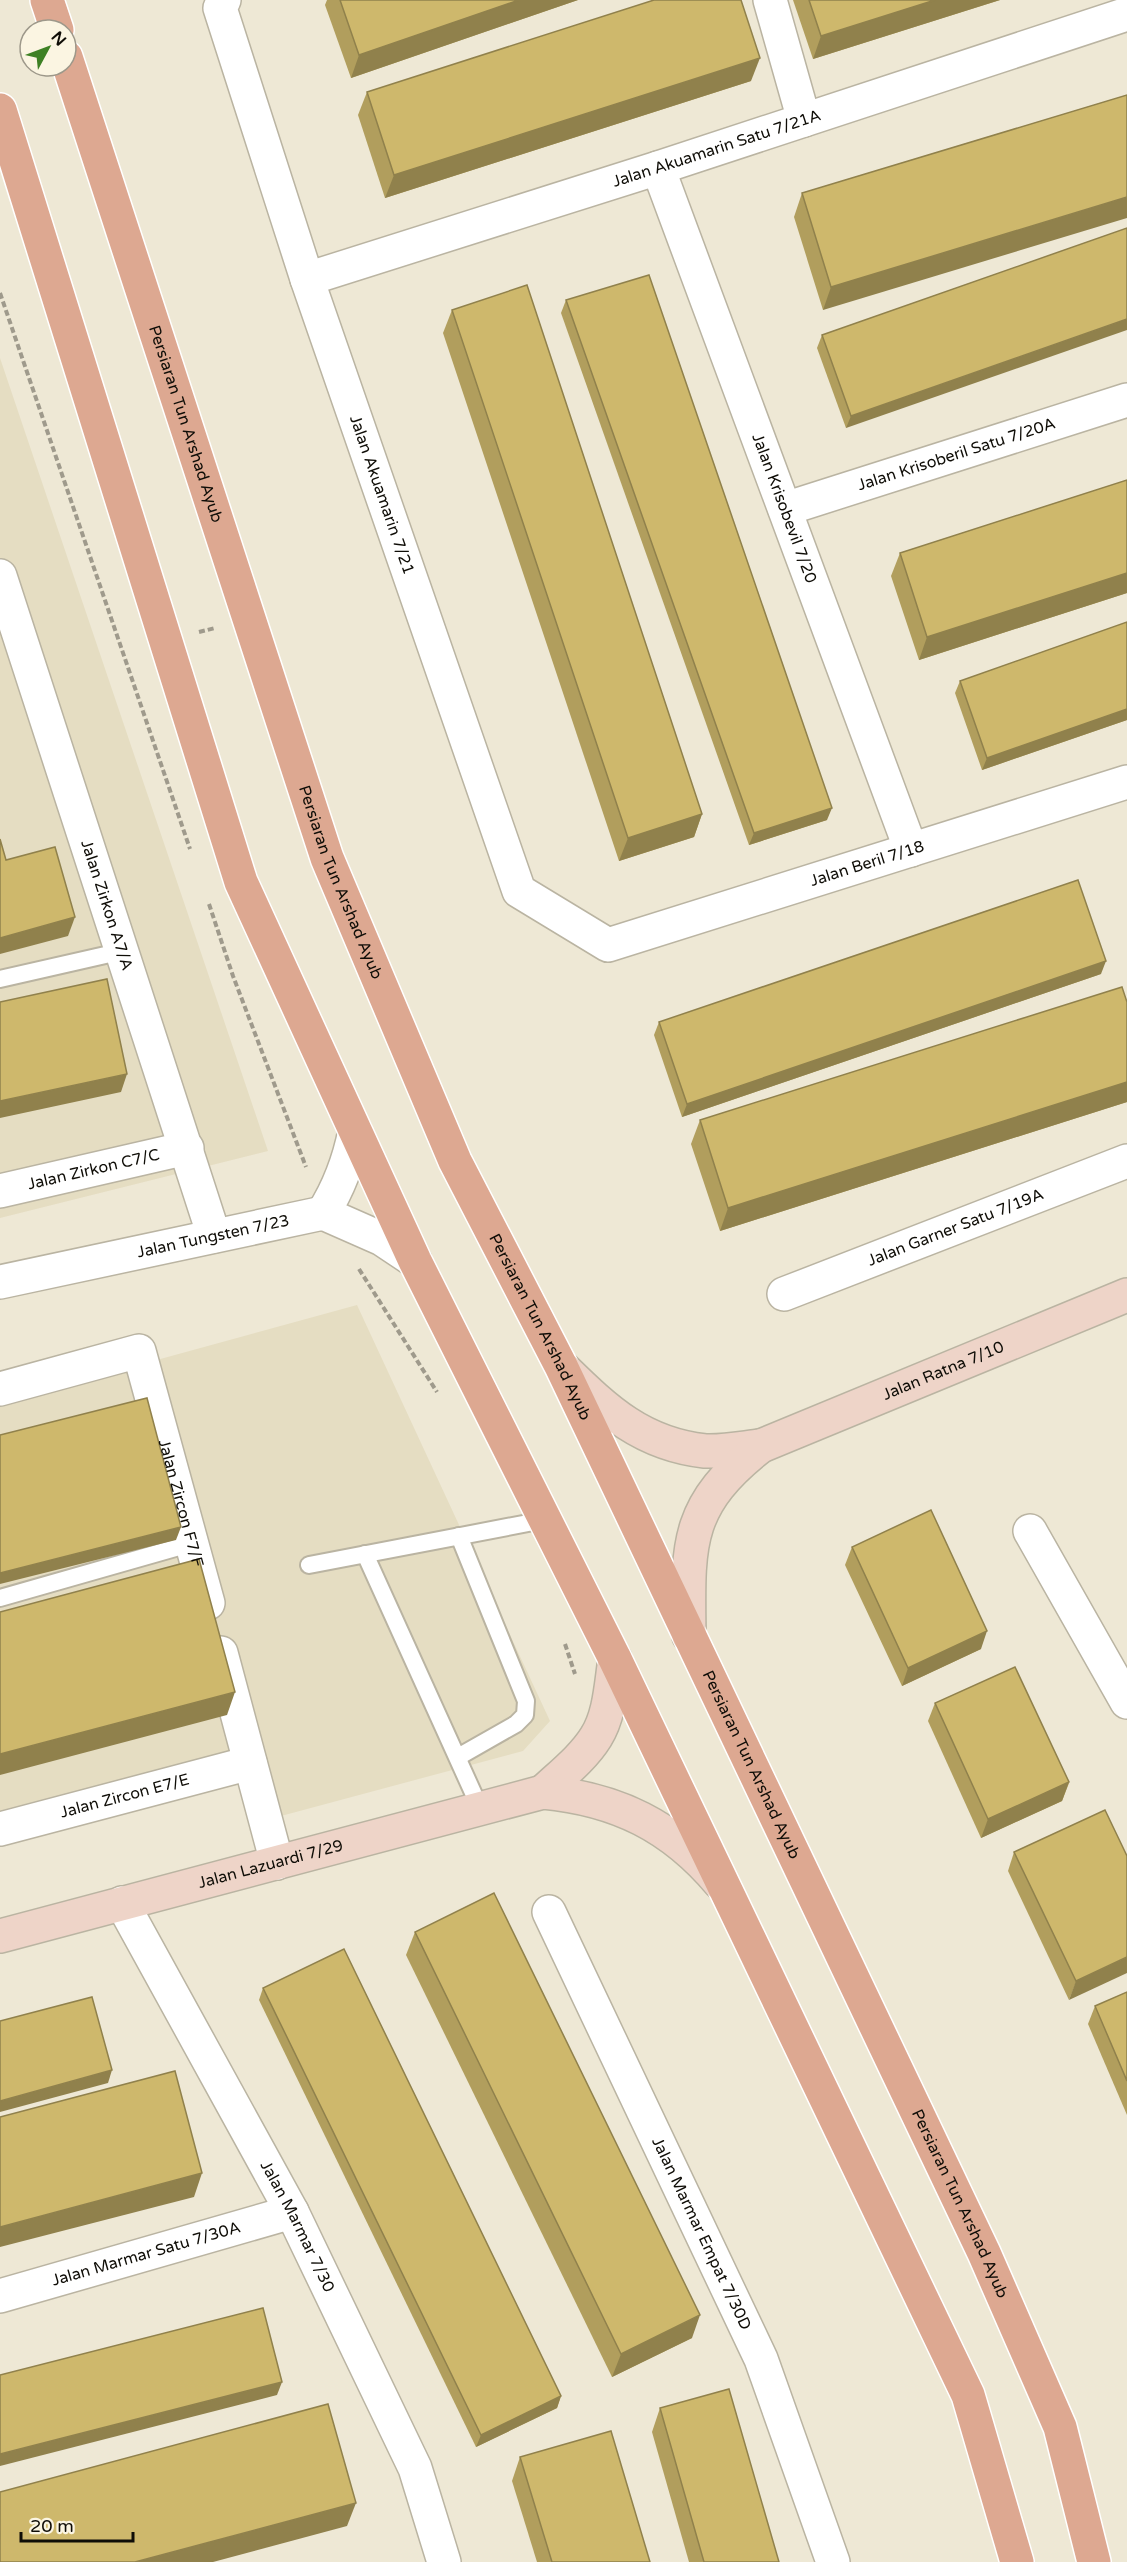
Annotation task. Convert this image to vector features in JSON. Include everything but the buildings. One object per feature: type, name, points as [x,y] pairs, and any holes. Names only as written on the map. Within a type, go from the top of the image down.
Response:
[{"type":"main road","points":[[47,0],[53,18]]},
{"type":"main road","name":"Persiaran Tun Arshad Ayub","points":[[73,78],[327,858],[455,1161],[561,1366],[978,2242],[1060,2427],[1094,2562]]},
{"type":"main road","points":[[0,110],[241,882],[415,1261],[615,1659],[968,2395],[1017,2562]]},
{"type":"street","name":"Jalan Akuamarin 7/21","points":[[224,0],[220,8],[307,279],[519,891],[608,945]]},
{"type":"street","points":[[770,0],[804,120]]},
{"type":"street","name":"Jalan Akuamarin Satu 7/21A","points":[[307,279],[658,168],[1127,14]]},
{"type":"street","name":"Jalan Krisobevil 7/20","points":[[658,168],[911,850]]},
{"type":"street","name":"Jalan Krisoberil Satu 7/20A","points":[[785,509],[1127,400]]},
{"type":"street","name":"Jalan Zirkon A7/A","points":[[0,576],[214,1236]]},
{"type":"street","name":"Jalan Beril 7/18","points":[[608,945],[1127,782]]},
{"type":"street","points":[[355,1131],[348,1164],[337,1192],[323,1213],[382,1239],[415,1261]]},
{"type":"street","name":"Jalan Zirkon C7/C","points":[[0,1191],[187,1148]]},
{"type":"street","name":"Jalan Garner Satu 7/19A","points":[[784,1294],[1127,1161]]},
{"type":"street","name":"Jalan Tungsten 7/23","points":[[0,1282],[323,1213]]},
{"type":"street","name":"Jalan Ratna 7/10","points":[[689,1636],[688,1563],[699,1517],[710,1496],[732,1468],[761,1446],[1127,1295]]},
{"type":"street","name":"Jalan Zircon F7/F","points":[[0,1389],[139,1351],[193,1544],[277,1863]]},
{"type":"street","name":"Jalan Ratna 7/10","points":[[561,1366],[608,1411],[631,1428],[681,1447],[707,1451],[761,1446]]},
{"type":"street","points":[[1030,1531],[1127,1702]]},
{"type":"street","points":[[543,1792],[576,1761],[596,1737],[609,1702],[615,1659]]},
{"type":"street","name":"Jalan Zircon E7/E","points":[[0,1828],[250,1763]]},
{"type":"street","points":[[543,1792],[568,1794],[619,1807],[647,1820],[699,1859],[729,1894]]},
{"type":"street","name":"Jalan Lazuardi 7/29","points":[[0,1936],[543,1792]]},
{"type":"street","name":"Jalan Marmar 7/30","points":[[122,1903],[292,2212],[416,2468],[444,2562]]},
{"type":"street","name":"Jalan Marmar Empat 7/30D","points":[[549,1912],[761,2359],[833,2562]]},
{"type":"street","name":"Jalan Marmar Satu 7/30A","points":[[0,2296],[292,2212]]},
{"type":"lane","points":[[0,979],[123,951]]},
{"type":"lane","points":[[309,1565],[544,1520]]},
{"type":"lane","points":[[458,1757],[516,1724],[525,1715],[526,1701],[459,1536]]},
{"type":"lane","points":[[0,1598],[193,1544]]},
{"type":"lane","points":[[364,1554],[480,1808]]},
{"type":"path","points":[[166,642],[250,618]]},
{"type":"shaded area","points":[[0,358],[268,1151],[0,1218]]},
{"type":"shaded area","points":[[357,1305],[550,1721],[523,1751],[281,1816],[261,1743],[0,1812],[0,1403]]}]
